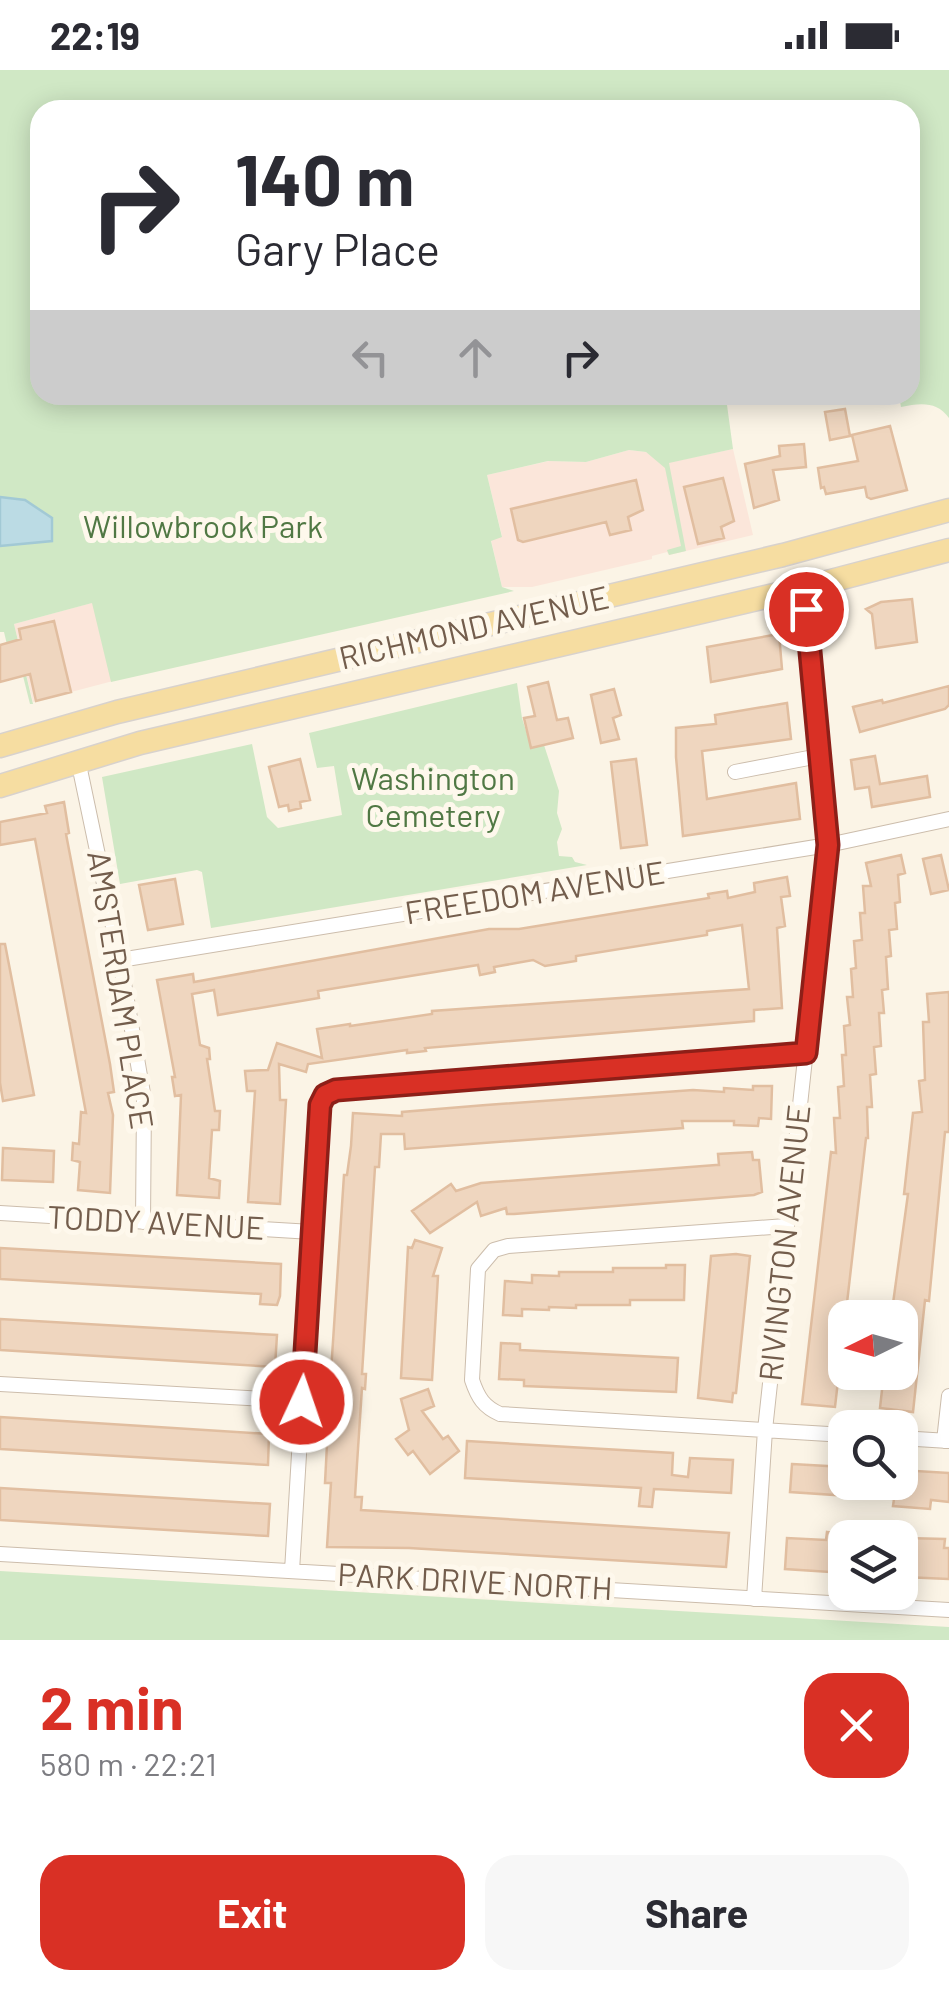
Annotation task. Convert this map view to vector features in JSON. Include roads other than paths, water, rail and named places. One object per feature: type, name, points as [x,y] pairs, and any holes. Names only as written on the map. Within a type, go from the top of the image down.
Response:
[{"type":"main road","name":"RICHMOND AVENUE","points":[[0,746],[117,712],[783,556],[949,510]]},
{"type":"main road","name":"RICHMOND AVENUE","points":[[0,786],[78,760],[949,550]]},
{"type":"street","name":"RIVINGTON AVENUE","points":[[754,1599],[765,1430],[828,845],[804,588]]},
{"type":"street","points":[[736,772],[819,756]]},
{"type":"street","name":"AMSTERDAM PLACE","points":[[78,760],[144,1098],[143,1222]]},
{"type":"street","name":"FREEDOM AVENUE","points":[[120,960],[828,845],[949,819]]},
{"type":"street","points":[[292,1571],[320,1105],[325,1095],[336,1090],[806,1053]]},
{"type":"street","name":"TODDY AVENUE","points":[[0,1213],[312,1232]]},
{"type":"street","points":[[786,1226],[494,1250],[478,1269],[472,1380],[477,1396],[488,1409],[500,1414],[828,1434]]},
{"type":"street","points":[[0,1384],[302,1402]]},
{"type":"street","points":[[918,1439],[946,1441],[949,1396]]},
{"type":"street","name":"PARK DRIVE NORTH","points":[[0,1554],[949,1610]]},
{"type":"water","points":[[0,497],[25,500],[52,518],[52,541],[0,546]]},
{"type":"park label","name":"Willowbrook Park","points":[[203,527]]},
{"type":"park label","name":"Washington Cemetery","points":[[433,798]]}]
